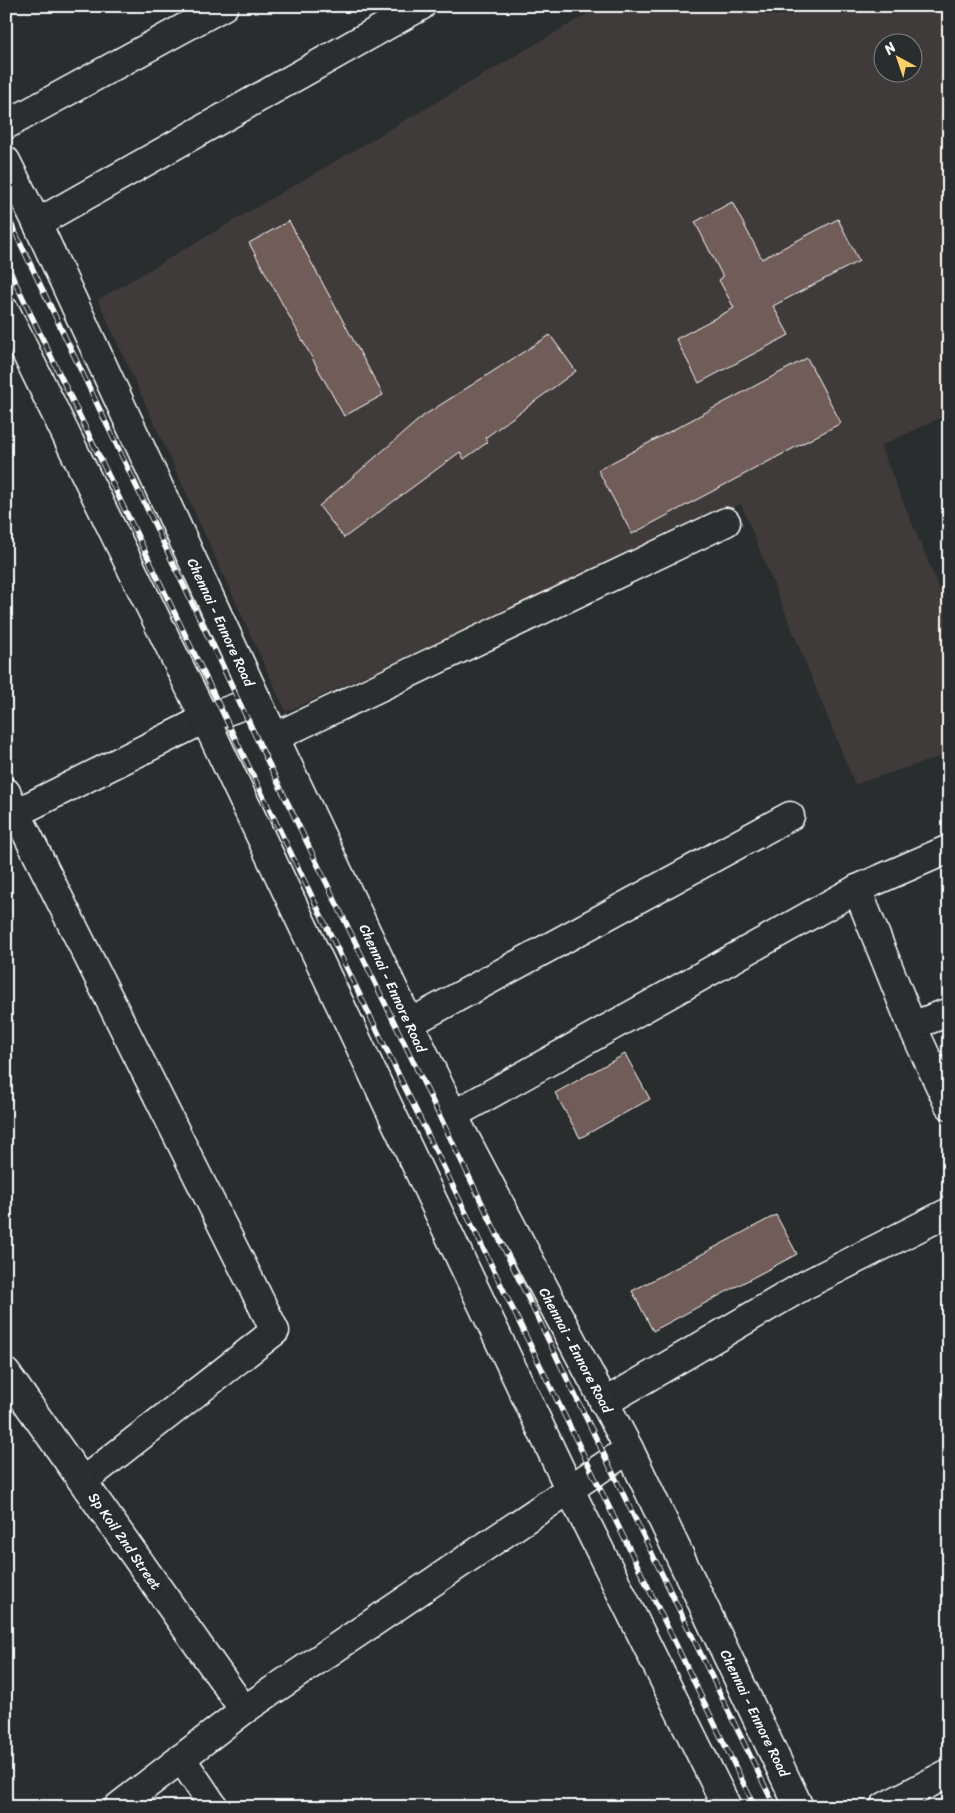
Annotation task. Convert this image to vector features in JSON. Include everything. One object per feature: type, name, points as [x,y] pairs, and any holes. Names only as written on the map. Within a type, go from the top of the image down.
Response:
[{"type":"street","points":[[6,125],[224,6]]},
{"type":"street","points":[[37,223],[421,6]]},
{"type":"street","name":"Chennai - Ennore Road","points":[[6,161],[37,223],[257,700],[453,1115],[629,1449],[799,1807]]},
{"type":"street","points":[[6,312],[206,719],[569,1488],[727,1807]]},
{"type":"street","points":[[275,737],[726,522]]},
{"type":"street","points":[[83,1481],[275,1331],[10,807],[206,719],[257,700]]},
{"type":"street","points":[[410,1023],[790,816]]},
{"type":"street","points":[[453,1115],[857,889],[949,848]]},
{"type":"street","points":[[857,889],[912,1026],[949,1105]]},
{"type":"street","points":[[912,1026],[949,1012]]},
{"type":"street","points":[[604,1403],[805,1285],[949,1212]]},
{"type":"street","name":"Sp Koil 2nd Street","points":[[6,1372],[244,1710]]},
{"type":"street","points":[[118,1807],[244,1710],[629,1449]]},
{"type":"street","points":[[180,1758],[214,1807]]},
{"type":"street","points":[[884,1807],[949,1773]]},
{"type":"shaded area","points":[[601,6],[949,6],[949,414],[880,446],[949,612],[949,754],[855,784],[741,504],[286,712],[98,300]]},
{"type":"building","points":[[732,202],[762,259],[838,219],[859,261],[773,306],[789,335],[699,383],[676,339],[734,308],[719,280],[723,277],[695,222]]},
{"type":"building","points":[[289,221],[383,395],[344,416],[249,243]]},
{"type":"building","points":[[550,335],[576,371],[485,438],[488,442],[464,459],[460,452],[344,538],[319,506],[423,416]]},
{"type":"building","points":[[807,358],[841,423],[632,534],[598,470]]},
{"type":"building","points":[[625,1054],[650,1099],[580,1138],[555,1093]]},
{"type":"building","points":[[776,1215],[797,1254],[653,1331],[632,1291]]},
{"type":"railway","points":[[6,213],[264,754],[775,1807]]},
{"type":"railway","points":[[6,263],[755,1807]]}]
